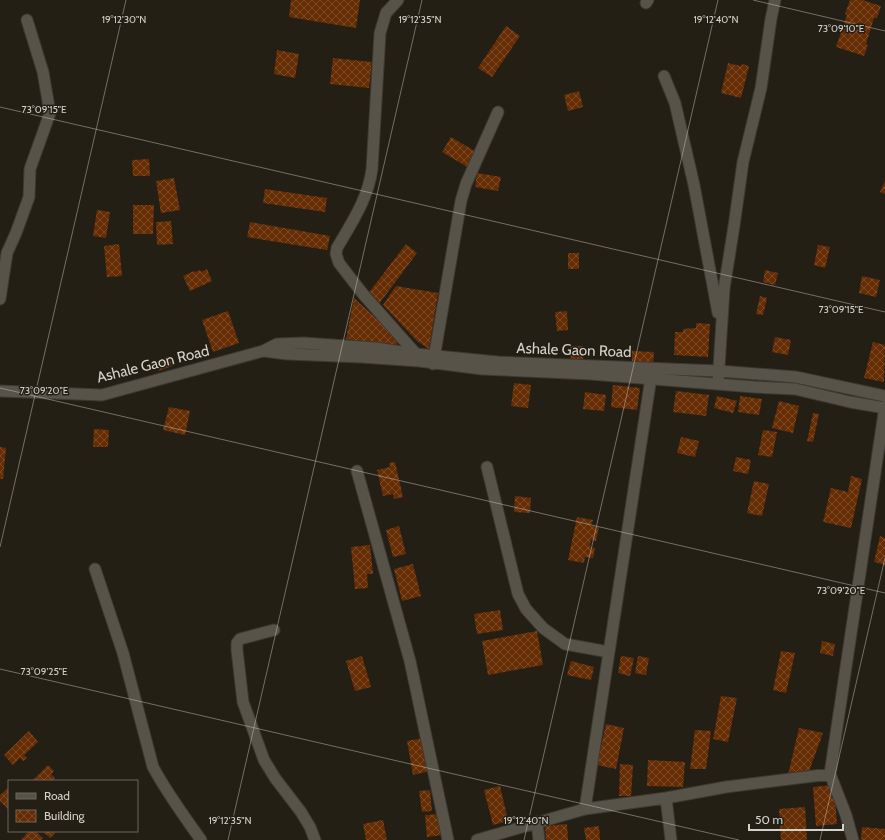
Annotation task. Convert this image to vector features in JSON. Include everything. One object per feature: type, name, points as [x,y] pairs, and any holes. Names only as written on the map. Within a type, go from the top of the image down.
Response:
[{"type":"street","points":[[398,0],[386,13],[380,33],[370,184],[361,208],[337,248],[336,254],[339,263],[363,294],[418,358]]},
{"type":"street","points":[[718,383],[724,289],[743,162],[761,88],[775,0]]},
{"type":"street","points":[[0,300],[7,253],[29,197],[30,169],[50,113],[43,72],[27,20]]},
{"type":"street","points":[[664,76],[674,103],[694,185],[721,330]]},
{"type":"street","points":[[434,360],[461,200],[466,184],[498,112]]},
{"type":"street","name":"Ashale Gaon Road","points":[[0,392],[102,395],[263,351],[277,344],[304,343],[375,348],[418,358],[434,360],[529,364],[652,373],[718,383],[795,389],[850,402],[885,407]]},
{"type":"street","name":"Ashale Gaon Road","points":[[652,373],[719,371],[796,376],[885,396]]},
{"type":"street","points":[[585,809],[652,373]]},
{"type":"street","points":[[795,389],[796,376]]},
{"type":"street","points":[[853,840],[846,815],[830,774],[885,407]]},
{"type":"street","points":[[487,467],[518,594],[526,609],[543,628],[565,644],[609,652]]},
{"type":"street","points":[[357,471],[410,661],[448,840]]},
{"type":"street","points":[[94,569],[123,653],[153,767],[174,802],[201,840]]},
{"type":"street","points":[[274,630],[240,639],[238,642],[237,650],[243,702],[264,760],[275,778],[301,812],[310,827],[315,840]]},
{"type":"street","points":[[479,840],[585,809],[666,798],[726,787],[830,774]]},
{"type":"street","points":[[666,798],[671,840]]},
{"type":"street","points":[[537,822],[539,840]]},
{"type":"building","points":[[291,0],[360,0],[356,28],[289,17]]},
{"type":"building","points":[[850,0],[862,0],[881,6],[877,18],[874,18],[864,56],[836,47],[847,15],[845,14]]},
{"type":"building","points":[[506,26],[520,36],[492,77],[478,68]]},
{"type":"building","points":[[277,50],[299,54],[295,78],[274,74]]},
{"type":"building","points":[[333,58],[372,62],[369,88],[330,84]]},
{"type":"building","points":[[728,63],[749,66],[741,98],[721,93]]},
{"type":"building","points":[[579,91],[583,107],[568,111],[564,95]]},
{"type":"building","points":[[451,137],[478,153],[469,168],[442,152]]},
{"type":"building","points":[[149,159],[150,176],[133,176],[132,160]]},
{"type":"building","points":[[477,173],[501,177],[498,191],[475,187]]},
{"type":"building","points":[[174,178],[180,210],[161,213],[156,181]]},
{"type":"building","points":[[885,181],[885,194],[880,192]]},
{"type":"building","points":[[265,189],[327,198],[325,212],[263,203]]},
{"type":"building","points":[[133,205],[154,205],[153,234],[133,234]]},
{"type":"building","points":[[97,210],[110,212],[106,238],[93,236]]},
{"type":"building","points":[[171,221],[173,244],[157,245],[156,222]]},
{"type":"building","points":[[250,222],[330,236],[327,250],[247,237]]},
{"type":"building","points":[[119,244],[122,276],[107,277],[104,246]]},
{"type":"building","points":[[406,244],[417,253],[379,304],[367,295]]},
{"type":"building","points":[[818,245],[830,247],[825,268],[814,265]]},
{"type":"building","points":[[568,253],[579,253],[579,269],[568,269]]},
{"type":"building","points":[[207,269],[212,281],[190,291],[183,276],[194,271],[200,270],[201,272]]},
{"type":"building","points":[[765,270],[778,273],[775,285],[763,282]]},
{"type":"building","points":[[862,276],[880,280],[876,297],[859,293]]},
{"type":"building","points":[[396,286],[438,293],[429,349],[417,341],[383,305]]},
{"type":"building","points":[[760,296],[767,298],[763,315],[756,314]]},
{"type":"building","points":[[354,298],[398,339],[396,349],[346,339]]},
{"type":"building","points":[[228,311],[239,343],[213,352],[202,320]]},
{"type":"building","points":[[567,311],[568,330],[557,331],[555,312]]},
{"type":"building","points":[[696,323],[710,324],[708,357],[674,355],[675,332],[683,332],[683,329],[696,328]]},
{"type":"building","points":[[775,337],[791,340],[788,355],[772,352]]},
{"type":"building","points":[[873,342],[885,345],[884,382],[864,378]]},
{"type":"building","points":[[570,346],[583,346],[583,363],[571,363]]},
{"type":"building","points":[[632,351],[654,352],[653,366],[632,365]]},
{"type":"building","points":[[169,356],[172,366],[159,371],[156,361]]},
{"type":"building","points":[[514,383],[531,385],[528,408],[511,406]]},
{"type":"building","points":[[613,385],[640,388],[637,410],[611,407]]},
{"type":"building","points":[[676,391],[709,395],[706,416],[673,412]]},
{"type":"building","points":[[585,392],[606,395],[604,411],[583,409]]},
{"type":"building","points":[[717,396],[737,401],[733,413],[714,408]]},
{"type":"building","points":[[740,396],[762,399],[759,415],[738,412]]},
{"type":"building","points":[[779,401],[799,406],[793,433],[772,428]]},
{"type":"building","points":[[169,407],[190,411],[185,435],[163,430]]},
{"type":"building","points":[[813,413],[819,414],[813,442],[807,441]]},
{"type":"building","points":[[94,429],[109,430],[108,447],[93,447]]},
{"type":"building","points":[[763,430],[777,432],[772,457],[758,455]]},
{"type":"building","points":[[681,437],[699,441],[695,457],[677,453]]},
{"type":"building","points":[[0,447],[6,448],[3,479],[0,479]]},
{"type":"building","points":[[736,457],[751,460],[748,474],[733,471]]},
{"type":"building","points":[[395,462],[403,497],[394,499],[393,494],[383,496],[377,470],[390,467],[389,463]]},
{"type":"building","points":[[851,476],[862,479],[851,528],[823,522],[831,488],[848,492]]},
{"type":"building","points":[[754,481],[769,484],[762,516],[747,513]]},
{"type":"building","points":[[515,496],[531,498],[530,513],[514,512]]},
{"type":"building","points":[[577,517],[593,520],[591,526],[599,527],[596,541],[591,540],[590,547],[595,548],[593,558],[585,557],[584,563],[568,560]]},
{"type":"building","points":[[399,526],[406,554],[393,557],[386,530]]},
{"type":"building","points":[[880,536],[885,538],[885,565],[874,562]]},
{"type":"building","points":[[370,545],[373,574],[367,574],[368,588],[355,589],[351,547]]},
{"type":"building","points":[[413,564],[421,596],[402,601],[394,569]]},
{"type":"building","points":[[500,610],[503,630],[477,634],[474,614]]},
{"type":"building","points":[[537,631],[543,665],[488,675],[482,641]]},
{"type":"building","points":[[822,641],[835,644],[833,656],[820,653]]},
{"type":"building","points":[[781,651],[795,653],[786,693],[773,690]]},
{"type":"building","points":[[362,656],[371,687],[355,691],[346,661]]},
{"type":"building","points":[[621,656],[634,658],[630,676],[618,673]]},
{"type":"building","points":[[638,656],[649,658],[646,675],[635,673]]},
{"type":"building","points":[[571,661],[594,667],[591,680],[567,675]]},
{"type":"building","points":[[721,696],[737,698],[728,742],[713,739]]},
{"type":"building","points":[[606,724],[624,728],[616,769],[597,765]]},
{"type":"building","points":[[799,728],[823,733],[808,774],[788,775]]},
{"type":"building","points":[[695,730],[711,731],[706,769],[690,769]]},
{"type":"building","points":[[29,731],[38,742],[24,755],[27,758],[23,761],[20,758],[13,765],[4,755]]},
{"type":"building","points":[[423,738],[430,771],[413,775],[407,741]]},
{"type":"building","points":[[648,760],[685,762],[683,787],[647,786]]},
{"type":"building","points":[[620,764],[633,765],[631,796],[619,796]]},
{"type":"building","points":[[48,765],[54,771],[51,774],[55,778],[53,780],[33,780]]},
{"type":"building","points":[[834,785],[837,824],[816,826],[813,787]]},
{"type":"building","points":[[500,786],[508,821],[493,825],[484,790]]},
{"type":"building","points":[[8,788],[8,809],[0,801],[0,795]]},
{"type":"building","points":[[430,790],[432,811],[422,812],[419,791]]},
{"type":"building","points":[[805,807],[807,840],[781,840],[779,809]]},
{"type":"building","points":[[440,814],[442,835],[427,837],[425,815]]},
{"type":"building","points":[[383,820],[387,840],[366,840],[363,824]]},
{"type":"building","points":[[567,824],[568,840],[546,840],[545,826]]},
{"type":"building","points":[[599,826],[600,840],[586,840],[584,828]]},
{"type":"building","points":[[862,827],[885,829],[885,840],[861,840]]},
{"type":"building","points":[[28,832],[36,832],[43,838],[41,840],[21,840]]},
{"type":"building","points":[[43,832],[54,832],[55,833],[50,838]]}]
